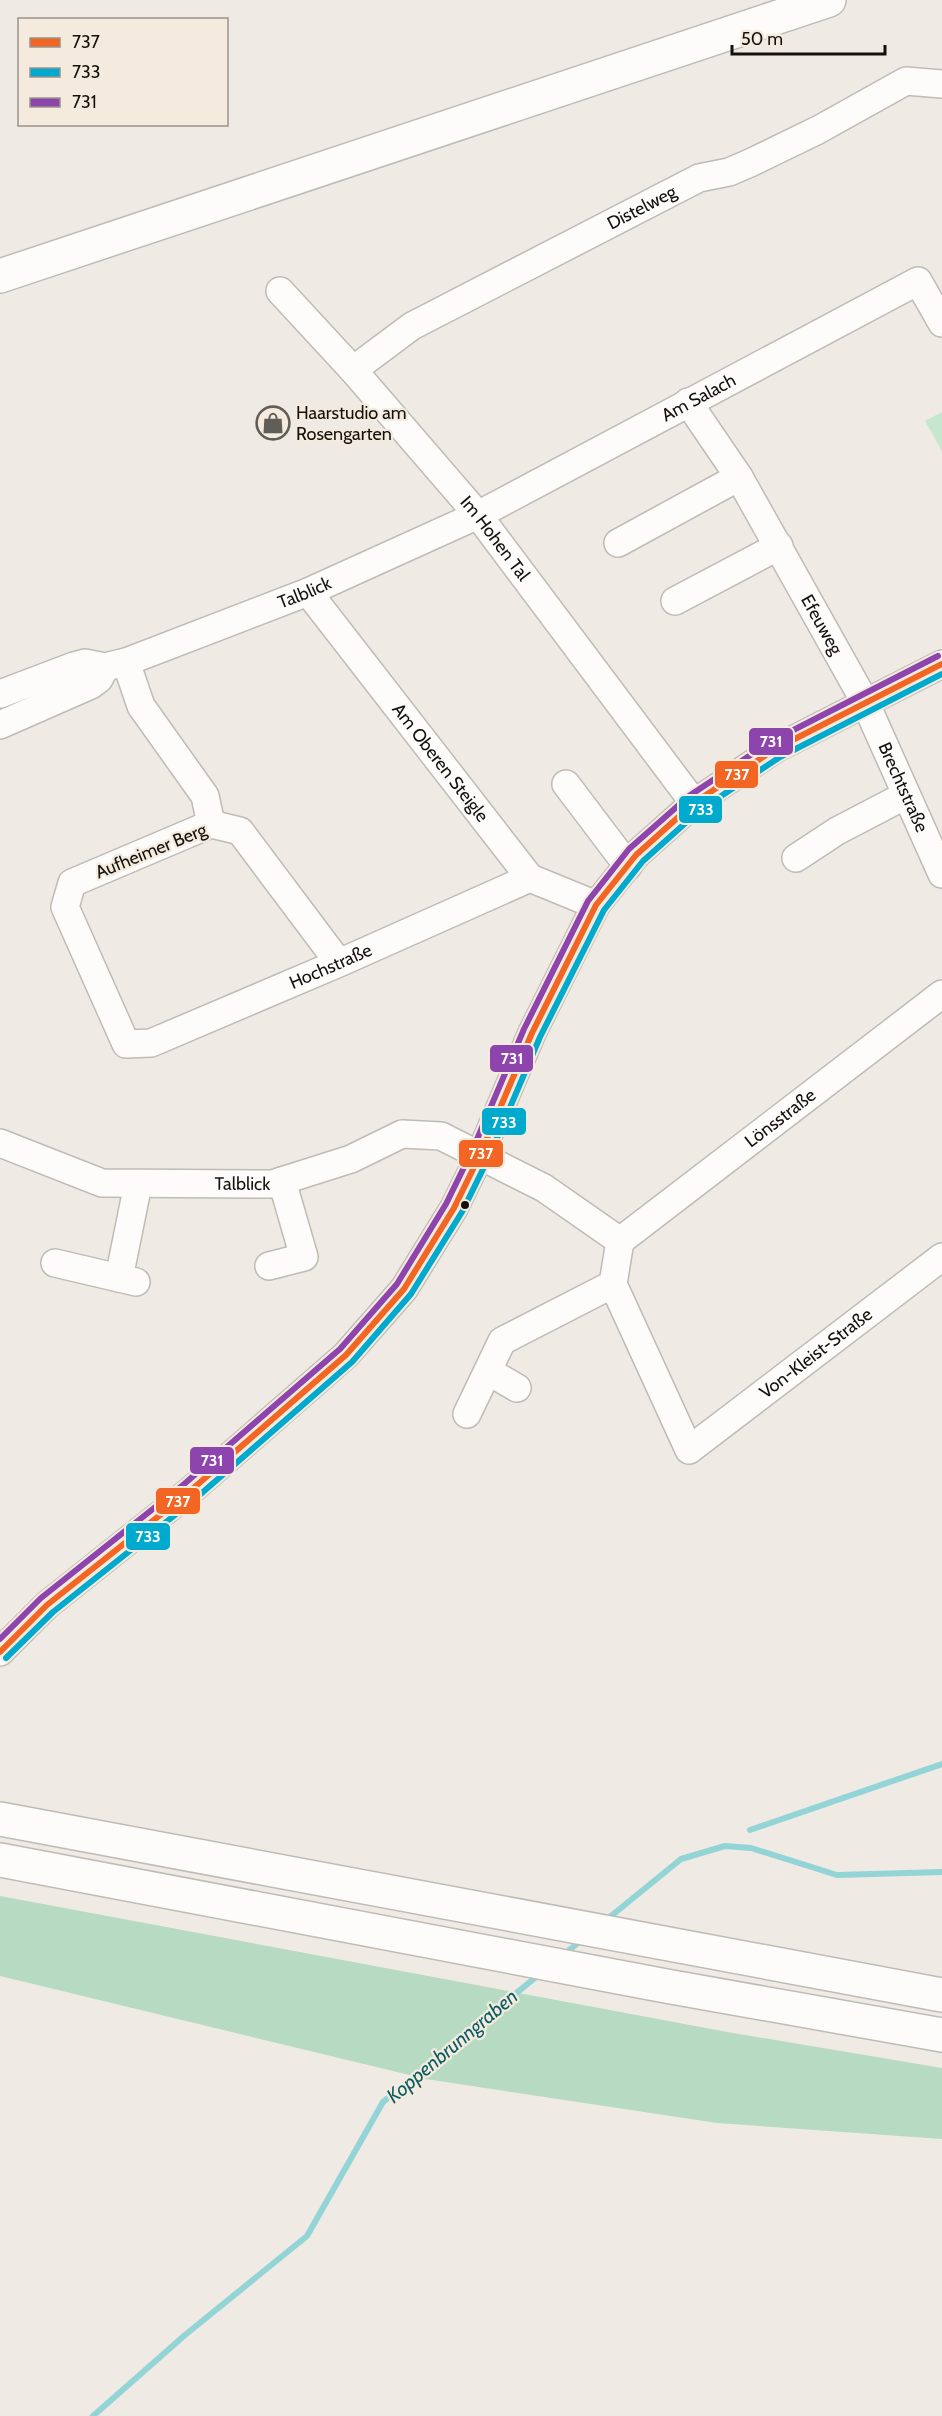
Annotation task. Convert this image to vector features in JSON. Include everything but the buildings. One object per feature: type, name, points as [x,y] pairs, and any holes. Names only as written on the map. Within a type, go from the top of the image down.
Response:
[{"type":"main road","points":[[0,276],[829,0]]},
{"type":"main road","points":[[0,1819],[942,1995]]},
{"type":"main road","points":[[0,1860],[666,1986],[942,2035]]},
{"type":"street","name":"Distelweg","points":[[353,370],[412,326],[699,178],[729,172],[750,163],[818,130],[906,81],[942,84]]},
{"type":"street","name":"Am Salach","points":[[478,515],[918,281],[942,323]]},
{"type":"street","name":"Im Hohen Tal","points":[[280,291],[353,370],[478,515],[694,803]]},
{"type":"street","name":"Efeuweg","points":[[688,402],[739,477],[865,702]]},
{"type":"street","points":[[618,543],[739,477]]},
{"type":"street","name":"Talblick","points":[[0,725],[91,685],[115,665],[308,592],[478,515]]},
{"type":"street","points":[[675,601],[779,546]]},
{"type":"street","name":"Am Oberen Steigle","points":[[308,592],[530,878]]},
{"type":"street","name":"Talblick","points":[[0,694],[85,663],[115,665]]},
{"type":"street","points":[[0,1653],[46,1605],[189,1492],[346,1355],[404,1289],[450,1215],[480,1155],[532,1033],[597,905],[628,866],[694,803],[775,748],[942,664]]},
{"type":"street","points":[[115,665],[205,796],[211,825]]},
{"type":"street","name":"Brechtstraße","points":[[865,702],[906,795],[939,860]]},
{"type":"street","points":[[566,784],[628,866]]},
{"type":"street","points":[[796,858],[837,831],[906,795]]},
{"type":"street","name":"Aufheimer Berg","points":[[126,1044],[64,907],[72,883],[211,825],[240,831],[339,963]]},
{"type":"street","points":[[530,878],[597,905]]},
{"type":"street","name":"Hochstraße","points":[[126,1044],[150,1042],[339,963],[530,878]]},
{"type":"street","name":"Lönsstraße","points":[[620,1241],[942,994]]},
{"type":"street","name":"Talblick","points":[[0,1143],[102,1183],[272,1184],[351,1159],[402,1134],[441,1136],[544,1188],[620,1241]]},
{"type":"street","points":[[269,1266],[303,1257],[282,1181]]},
{"type":"street","points":[[55,1263],[127,1280],[138,1184]]},
{"type":"street","points":[[466,1414],[502,1341],[613,1284],[620,1241]]},
{"type":"street","name":"Von-Kleist-Straße","points":[[613,1284],[689,1450],[942,1257]]},
{"type":"street","points":[[488,1371],[517,1388]]},
{"type":"green space","points":[[942,412],[942,451],[925,421]]},
{"type":"green space","points":[[0,1896],[733,2033],[942,2068],[942,2139],[717,2123],[426,2079],[0,1976]]},
{"type":"waterway","points":[[750,1830],[942,1764]]},
{"type":"waterway","points":[[605,1921],[681,1859],[725,1846],[751,1848],[837,1875],[942,1872]]},
{"type":"waterway","name":"Koppenbrunngraben","points":[[563,1955],[583,1939]]},
{"type":"waterway","name":"Koppenbrunngraben","points":[[93,2416],[185,2335],[307,2236],[383,2102],[541,1973]]},
{"type":"transit line","name":"731","points":[[0,1639],[41,1598],[183,1485],[340,1349],[397,1284],[446,1204],[472,1151],[524,1029],[588,901],[629,849],[689,796],[770,742],[938,656]]},
{"type":"transit line","name":"737","points":[[0,1652],[47,1605],[189,1492],[346,1355],[404,1289],[454,1208],[480,1155],[532,1033],[596,905],[636,855],[694,803],[775,749],[942,664]]},
{"type":"transit line","name":"733","points":[[6,1658],[53,1612],[195,1499],[352,1362],[411,1294],[462,1212],[488,1159],[540,1037],[604,910],[643,861],[700,810],[780,757],[942,674]]},
{"type":"place","name":"Haarstudio am Rosengarten","points":[[273,423]]}]
